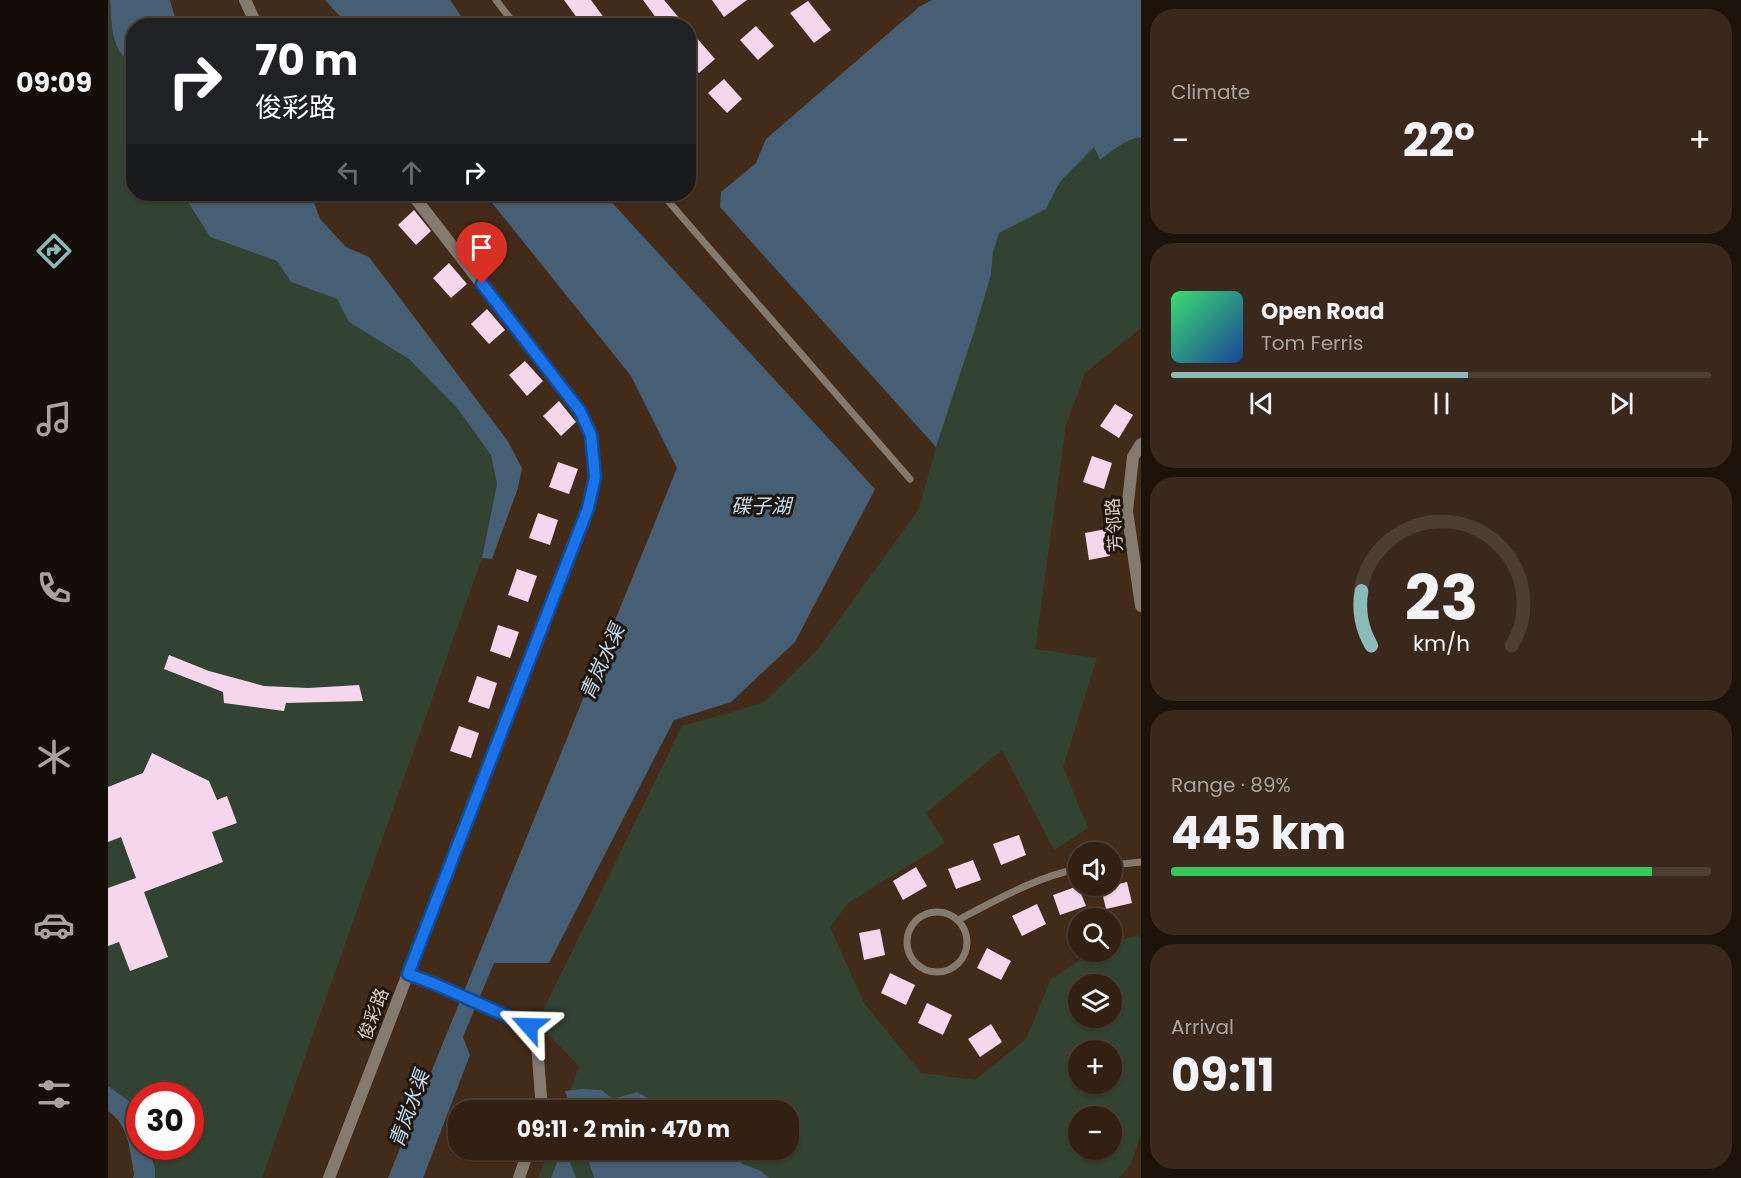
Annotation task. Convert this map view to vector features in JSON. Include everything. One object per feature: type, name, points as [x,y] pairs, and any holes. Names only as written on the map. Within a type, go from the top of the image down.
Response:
[{"type":"street","points":[[245,0],[253,18]]},
{"type":"street","name":"俊彩路","points":[[329,1178],[588,508],[595,477],[591,435],[580,411],[417,201]]},
{"type":"street","name":"芳邻路","points":[[1141,444],[1132,457],[1127,511],[1141,606]]},
{"type":"street","points":[[408,974],[529,1026],[537,1044],[541,1100]]},
{"type":"street","points":[[519,1178],[526,1160]]},
{"type":"lane","points":[[496,0],[510,18]]},
{"type":"lane","points":[[668,201],[910,479]]},
{"type":"lane","points":[[1122,864],[1141,862]]},
{"type":"lane","points":[[958,920],[998,899],[1068,871]]},
{"type":"lane","points":[[939,911],[958,920],[965,930],[968,941],[963,958],[948,971],[937,973],[921,969],[911,958],[907,948],[907,935],[911,925],[917,918],[927,913],[939,911]]},
{"type":"green space","points":[[108,0],[110,0],[112,28],[116,44],[126,60],[126,201],[187,201],[210,237],[278,261],[291,282],[337,299],[349,322],[409,359],[457,408],[491,455],[497,484],[482,558],[262,1178],[155,1178],[152,1160],[204,1160],[204,1082],[126,1082],[126,1099],[108,1086]]},
{"type":"green space","points":[[1136,137],[1141,137],[1141,328],[1085,373],[1066,425],[1035,649],[1097,658],[1063,767],[1088,828],[1054,850],[1002,750],[926,813],[945,843],[848,903],[830,927],[864,1003],[921,1073],[975,1080],[1026,1039],[1051,979],[1077,962],[1122,962],[1122,940],[1137,935],[1141,938],[1141,1134],[1131,1164],[1119,1178],[538,1178],[545,1160],[799,1160],[799,1100],[567,1100],[579,1066],[537,1023],[682,726],[763,703],[817,650],[919,509],[936,447],[991,275],[993,252],[999,233],[1046,209],[1060,182],[1094,147],[1100,160],[1118,146]]},
{"type":"water","points":[[110,0],[170,0],[175,18],[126,18],[126,60],[116,44],[112,28]]},
{"type":"water","points":[[325,0],[450,0],[462,18],[342,18]]},
{"type":"water","points":[[932,0],[1141,0],[1141,137],[1124,143],[1100,160],[1094,147],[1060,182],[1046,209],[999,233],[993,252],[991,275],[936,447],[720,207],[721,192],[756,163],[766,139],[919,7]]},
{"type":"water","points":[[187,201],[314,201],[320,219],[346,247],[369,257],[507,440],[522,468],[518,488],[492,559],[482,558],[497,484],[491,455],[457,408],[409,359],[349,322],[337,299],[291,282],[277,261],[210,237]]},
{"type":"water","name":"碟子湖","points":[[491,201],[610,201],[875,489],[795,642],[731,702],[674,720],[549,963],[494,963],[463,1037],[470,1055],[453,1100],[448,1100],[448,1113],[423,1178],[388,1178],[677,468],[631,376]]},
{"type":"water","points":[[108,1086],[126,1099],[126,1136],[120,1124],[108,1111]]},
{"type":"water","points":[[601,1090],[613,1099],[637,1092],[651,1100],[568,1100],[565,1091]]},
{"type":"water","points":[[132,1160],[152,1160],[155,1178],[133,1178]]},
{"type":"water","points":[[558,1160],[569,1160],[576,1178],[551,1178]]},
{"type":"water","points":[[588,1160],[739,1160],[743,1164],[761,1171],[769,1178],[594,1178]]},
{"type":"building","points":[[564,0],[591,0],[604,18],[577,18]]},
{"type":"building","points":[[643,0],[664,0],[679,18],[656,18]]},
{"type":"building","points":[[712,0],[747,0],[724,17]]},
{"type":"building","points":[[808,1],[831,30],[814,43],[790,13]]},
{"type":"building","points":[[756,26],[774,46],[758,60],[740,40]]},
{"type":"building","points":[[696,37],[715,59],[699,73],[696,70]]},
{"type":"building","points":[[724,79],[742,99],[727,113],[708,93]]},
{"type":"building","points":[[414,210],[431,231],[416,245],[398,225]]},
{"type":"building","points":[[449,263],[467,284],[451,298],[433,278]]},
{"type":"building","points":[[487,309],[505,330],[489,344],[471,324]]},
{"type":"building","points":[[525,361],[543,381],[527,396],[509,375]]},
{"type":"building","points":[[559,401],[576,422],[561,436],[543,416]]},
{"type":"building","points":[[1115,404],[1133,415],[1119,438],[1100,426]]},
{"type":"building","points":[[1092,456],[1112,463],[1104,489],[1083,482]]},
{"type":"building","points":[[558,462],[578,469],[569,494],[549,487]]},
{"type":"building","points":[[538,513],[558,520],[550,545],[529,538]]},
{"type":"building","points":[[1106,529],[1110,556],[1089,560],[1085,533]]},
{"type":"building","points":[[517,569],[537,576],[528,602],[508,595]]},
{"type":"building","points":[[498,625],[519,632],[510,658],[490,651]]},
{"type":"building","points":[[169,655],[209,671],[264,686],[308,688],[359,685],[363,701],[286,703],[284,711],[224,703],[223,692],[164,669]]},
{"type":"building","points":[[477,676],[497,683],[489,709],[468,702]]},
{"type":"building","points":[[459,726],[479,733],[471,758],[450,751]]},
{"type":"building","points":[[152,753],[209,781],[217,800],[227,796],[237,823],[212,832],[223,862],[144,892],[168,957],[130,971],[119,942],[108,946],[108,888],[136,878],[121,837],[108,842],[108,787],[143,773]]},
{"type":"building","points":[[1019,835],[1026,855],[1001,865],[993,844]]},
{"type":"building","points":[[973,860],[981,880],[956,889],[948,869]]},
{"type":"building","points":[[916,867],[927,886],[903,900],[893,881]]},
{"type":"building","points":[[1127,882],[1132,903],[1106,908],[1103,896],[1122,896],[1122,883]]},
{"type":"building","points":[[1068,890],[1068,896],[1082,896],[1086,906],[1068,908],[1068,912],[1060,915],[1053,895]]},
{"type":"building","points":[[1037,904],[1046,924],[1022,936],[1012,916]]},
{"type":"building","points":[[880,929],[885,955],[864,960],[859,933]]},
{"type":"building","points":[[987,948],[1011,961],[1001,980],[977,968]]},
{"type":"building","points":[[890,973],[915,985],[906,1005],[881,993]]},
{"type":"building","points":[[927,1003],[952,1015],[943,1035],[918,1023]]},
{"type":"building","points":[[991,1024],[1002,1042],[980,1057],[968,1039]]},
{"type":"route","points":[[482,284],[580,411],[591,435],[595,477],[588,508],[408,974],[529,1026]]},
{"type":"water label","name":"青岚水渠","points":[[602,662]]},
{"type":"water label","name":"青岚水渠","points":[[409,1109]]}]
